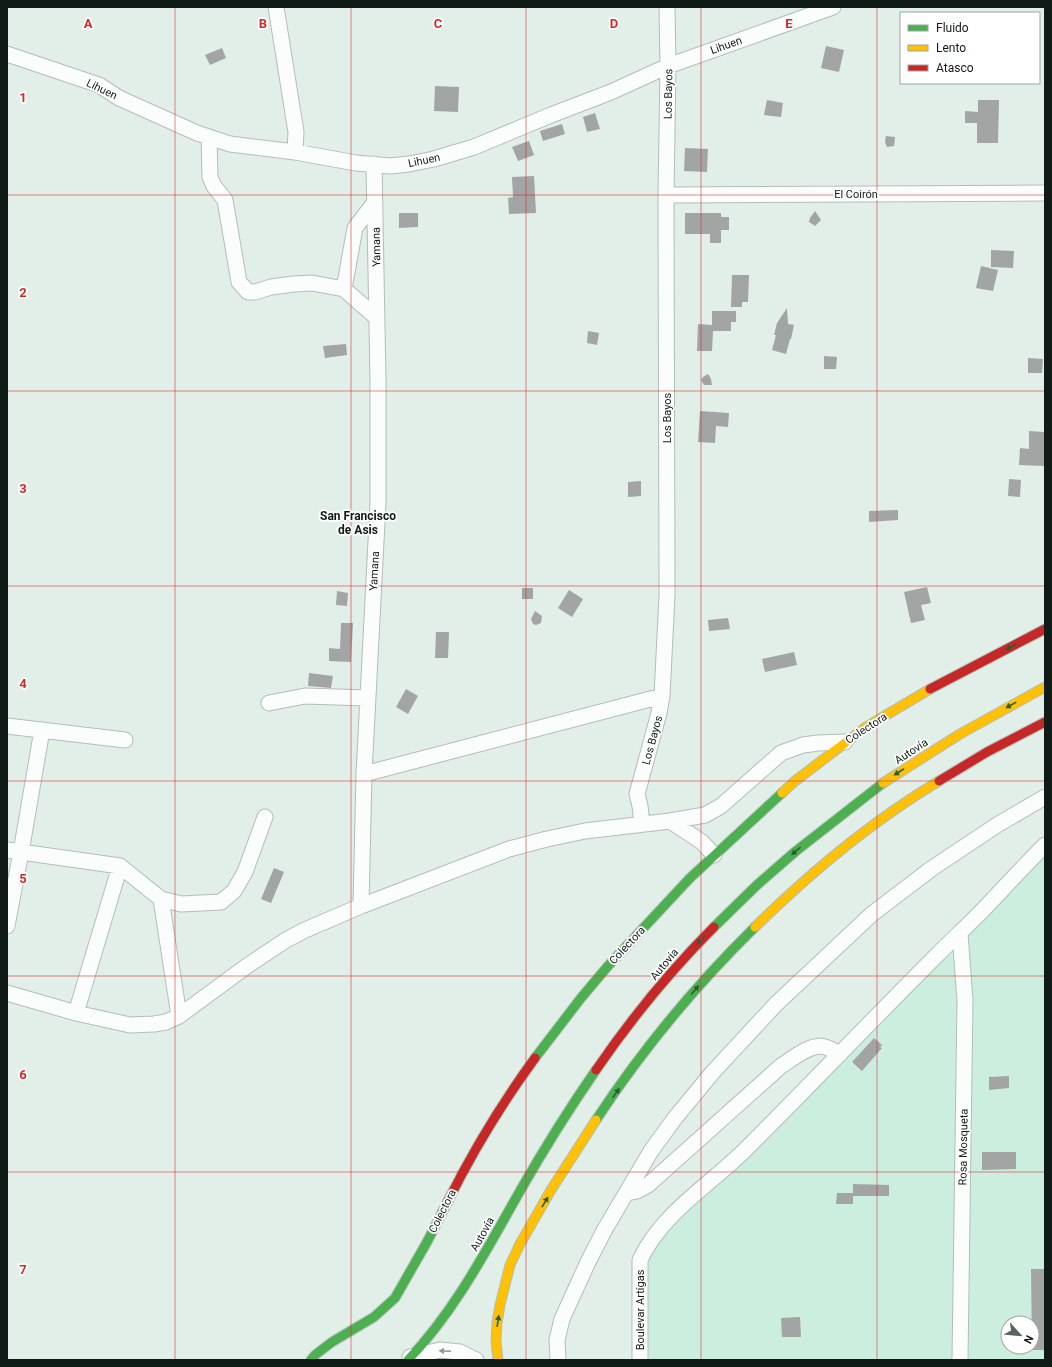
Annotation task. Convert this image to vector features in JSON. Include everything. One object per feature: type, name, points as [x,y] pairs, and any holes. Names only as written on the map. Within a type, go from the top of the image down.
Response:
[{"type":"street","points":[[276,7],[296,132],[295,152]]},
{"type":"street","name":"Los Bayos","points":[[642,824],[637,794],[659,713],[662,696],[667,595],[667,7]]},
{"type":"street","name":"Lihuen","points":[[7,54],[99,85],[119,98],[197,133],[230,144],[295,152],[356,163],[390,166],[434,159],[474,147],[611,92],[668,66],[833,7]]},
{"type":"street","points":[[209,137],[210,177],[214,186],[225,200],[239,282],[248,292],[255,292],[271,287],[312,283],[344,289],[377,318]]},
{"type":"street","name":"Yamana","points":[[361,906],[367,698],[370,668],[378,503],[378,380],[374,164]]},
{"type":"street","name":"El Coirón","points":[[666,195],[1045,193]]},
{"type":"street","points":[[344,289],[355,228],[375,202]]},
{"type":"street","name":"Colectora","points":[[311,1360],[332,1342],[374,1317],[394,1298],[426,1242],[465,1167],[488,1128],[522,1076],[581,998],[608,966],[690,878],[795,781],[844,742],[874,722],[935,686],[1045,629]]},
{"type":"street","name":"Autovía","points":[[408,1358],[434,1331],[479,1265],[558,1127],[599,1066],[632,1020],[682,960],[733,907],[772,870],[877,787],[943,744],[1045,686]]},
{"type":"street","points":[[269,704],[305,696],[367,698]]},
{"type":"street","points":[[364,774],[662,696]]},
{"type":"street","points":[[498,1360],[496,1349],[497,1325],[503,1295],[510,1266],[526,1233],[563,1171],[640,1057],[694,992],[727,956],[816,870],[911,799],[948,774],[1019,734],[1045,722]]},
{"type":"street","points":[[7,726],[125,740]]},
{"type":"street","points":[[7,926],[14,851],[42,730]]},
{"type":"street","points":[[7,993],[76,1013],[130,1025],[166,1022],[179,1016],[247,966],[286,940],[305,930],[361,906],[509,849],[585,831],[705,814],[721,806],[781,753],[802,745],[818,742],[844,742]]},
{"type":"street","points":[[558,1360],[557,1340],[562,1319],[605,1229],[651,1150],[675,1118],[744,1038],[809,972],[872,914],[930,869],[1045,797]]},
{"type":"street","points":[[14,851],[120,866],[161,899],[181,904],[221,902],[234,891],[245,872],[265,817]]},
{"type":"street","points":[[670,820],[702,842],[714,856]]},
{"type":"street","points":[[627,1193],[637,1191],[648,1185],[775,1072],[804,1051],[820,1046],[829,1048],[840,1054],[938,954],[960,934],[1045,845]]},
{"type":"street","points":[[76,1013],[120,866]]},
{"type":"street","points":[[161,899],[179,1016]]},
{"type":"street","name":"Rosa Mosqueta","points":[[960,934],[965,1000],[960,1360]]},
{"type":"street","name":"Boulevar Artígas","points":[[640,1360],[640,1260],[644,1250],[662,1227],[693,1196],[731,1164],[840,1054]]},
{"type":"street","points":[[408,1358],[440,1350],[460,1352],[476,1360]]},
{"type":"green space","points":[[1045,845],[1045,1360],[640,1360],[644,1250]]},
{"type":"building","points":[[826,46],[844,50],[839,72],[821,68]]},
{"type":"building","points":[[222,48],[226,58],[210,65],[205,55]]},
{"type":"building","points":[[435,86],[459,87],[458,112],[434,111]]},
{"type":"building","points":[[767,100],[783,103],[781,117],[764,115]]},
{"type":"building","points":[[978,100],[999,100],[998,143],[977,143],[977,123],[965,123],[965,111],[978,112]]},
{"type":"building","points":[[595,113],[600,129],[587,132],[583,117]]},
{"type":"building","points":[[562,124],[565,134],[543,141],[540,131]]},
{"type":"building","points":[[886,136],[895,137],[894,146],[887,147],[885,142]]},
{"type":"building","points":[[529,141],[534,155],[518,161],[512,147]]},
{"type":"building","points":[[685,148],[708,149],[707,172],[684,171]]},
{"type":"building","points":[[534,176],[536,213],[509,214],[508,198],[513,197],[512,177]]},
{"type":"building","points":[[815,211],[821,220],[815,226],[809,222]]},
{"type":"building","points":[[399,213],[418,213],[418,227],[399,228]]},
{"type":"building","points":[[685,213],[721,213],[721,217],[729,217],[729,230],[721,230],[721,243],[710,243],[710,234],[685,234]]},
{"type":"building","points":[[991,250],[1014,251],[1013,268],[991,267]]},
{"type":"building","points":[[981,266],[998,270],[993,291],[976,288]]},
{"type":"building","points":[[732,275],[749,275],[748,302],[742,302],[742,307],[731,307]]},
{"type":"building","points":[[787,308],[788,324],[794,325],[786,354],[772,350],[776,335],[774,335],[777,323]]},
{"type":"building","points":[[712,311],[736,311],[736,322],[731,322],[731,331],[713,331],[712,351],[697,351],[698,324],[712,325]]},
{"type":"building","points":[[588,331],[599,333],[597,345],[587,343]]},
{"type":"building","points":[[346,344],[347,355],[325,358],[323,346]]},
{"type":"building","points":[[824,356],[837,357],[836,369],[824,369]]},
{"type":"building","points":[[1028,358],[1043,359],[1042,373],[1028,373]]},
{"type":"building","points":[[708,374],[712,385],[704,385],[701,380]]},
{"type":"building","points":[[700,411],[729,413],[728,427],[716,426],[715,443],[698,442]]},
{"type":"building","points":[[1029,431],[1044,432],[1044,466],[1019,465],[1020,448],[1029,449]]},
{"type":"building","points":[[1009,479],[1021,480],[1020,497],[1008,496]]},
{"type":"building","points":[[641,481],[641,496],[628,497],[628,482]]},
{"type":"building","points":[[898,510],[898,520],[869,522],[869,511]]},
{"type":"building","points":[[927,587],[931,603],[921,605],[925,620],[911,623],[904,592]]},
{"type":"building","points":[[522,588],[533,588],[533,599],[522,599]]},
{"type":"building","points":[[569,590],[583,599],[572,617],[558,608]]},
{"type":"building","points":[[337,591],[348,593],[347,606],[336,605]]},
{"type":"building","points":[[535,611],[542,616],[541,623],[536,625],[533,624],[531,619]]},
{"type":"building","points":[[728,618],[730,629],[709,631],[708,620]]},
{"type":"building","points":[[341,623],[353,623],[351,662],[329,661],[329,648],[340,649]]},
{"type":"building","points":[[436,632],[449,632],[448,658],[435,658]]},
{"type":"building","points":[[794,652],[797,665],[765,672],[762,659]]},
{"type":"building","points":[[309,673],[333,676],[331,688],[308,686]]},
{"type":"building","points":[[406,689],[418,696],[408,714],[396,707]]},
{"type":"building","points":[[274,868],[284,872],[271,903],[261,899]]},
{"type":"building","points":[[874,1038],[882,1045],[880,1047],[882,1048],[862,1071],[852,1062]]},
{"type":"building","points":[[1009,1076],[1009,1088],[989,1090],[989,1077]]},
{"type":"building","points":[[982,1152],[1016,1152],[1016,1169],[982,1170]]},
{"type":"building","points":[[853,1184],[889,1185],[889,1196],[853,1196],[853,1204],[836,1204],[837,1193],[853,1193]]},
{"type":"building","points":[[1031,1269],[1045,1269],[1045,1350],[1040,1350],[1040,1315],[1032,1315]]},
{"type":"building","points":[[800,1317],[801,1337],[782,1337],[781,1318]]},
{"type":"traffic: fast","points":[[714,927],[757,885],[796,851],[883,783]]},
{"type":"traffic: fast","points":[[535,1058],[581,998],[608,966],[690,878],[782,793]]},
{"type":"traffic: fast","points":[[596,1120],[670,1019],[711,972],[755,927]]},
{"type":"traffic: fast","points":[[408,1360],[441,1321],[469,1279],[547,1145],[596,1070]]},
{"type":"traffic: fast","points":[[311,1360],[332,1342],[374,1317],[395,1298],[427,1242],[448,1201]]},
{"type":"traffic: slow","points":[[883,783],[960,734],[1045,687]]},
{"type":"traffic: slow","points":[[782,793],[795,781],[866,727],[930,689]]},
{"type":"traffic: slow","points":[[755,927],[842,849],[890,813],[939,781]]},
{"type":"traffic: slow","points":[[498,1360],[496,1341],[497,1323],[510,1265],[520,1244],[551,1190],[596,1120]]},
{"type":"traffic: jam","points":[[930,689],[1045,629]]},
{"type":"traffic: jam","points":[[939,781],[987,752],[1045,722]]},
{"type":"traffic: jam","points":[[596,1070],[623,1032],[652,996],[714,927]]},
{"type":"traffic: jam","points":[[448,1201],[488,1128],[535,1058]]},
{"type":"district","name":"San Francisco de Asis","points":[[358,523]]}]
